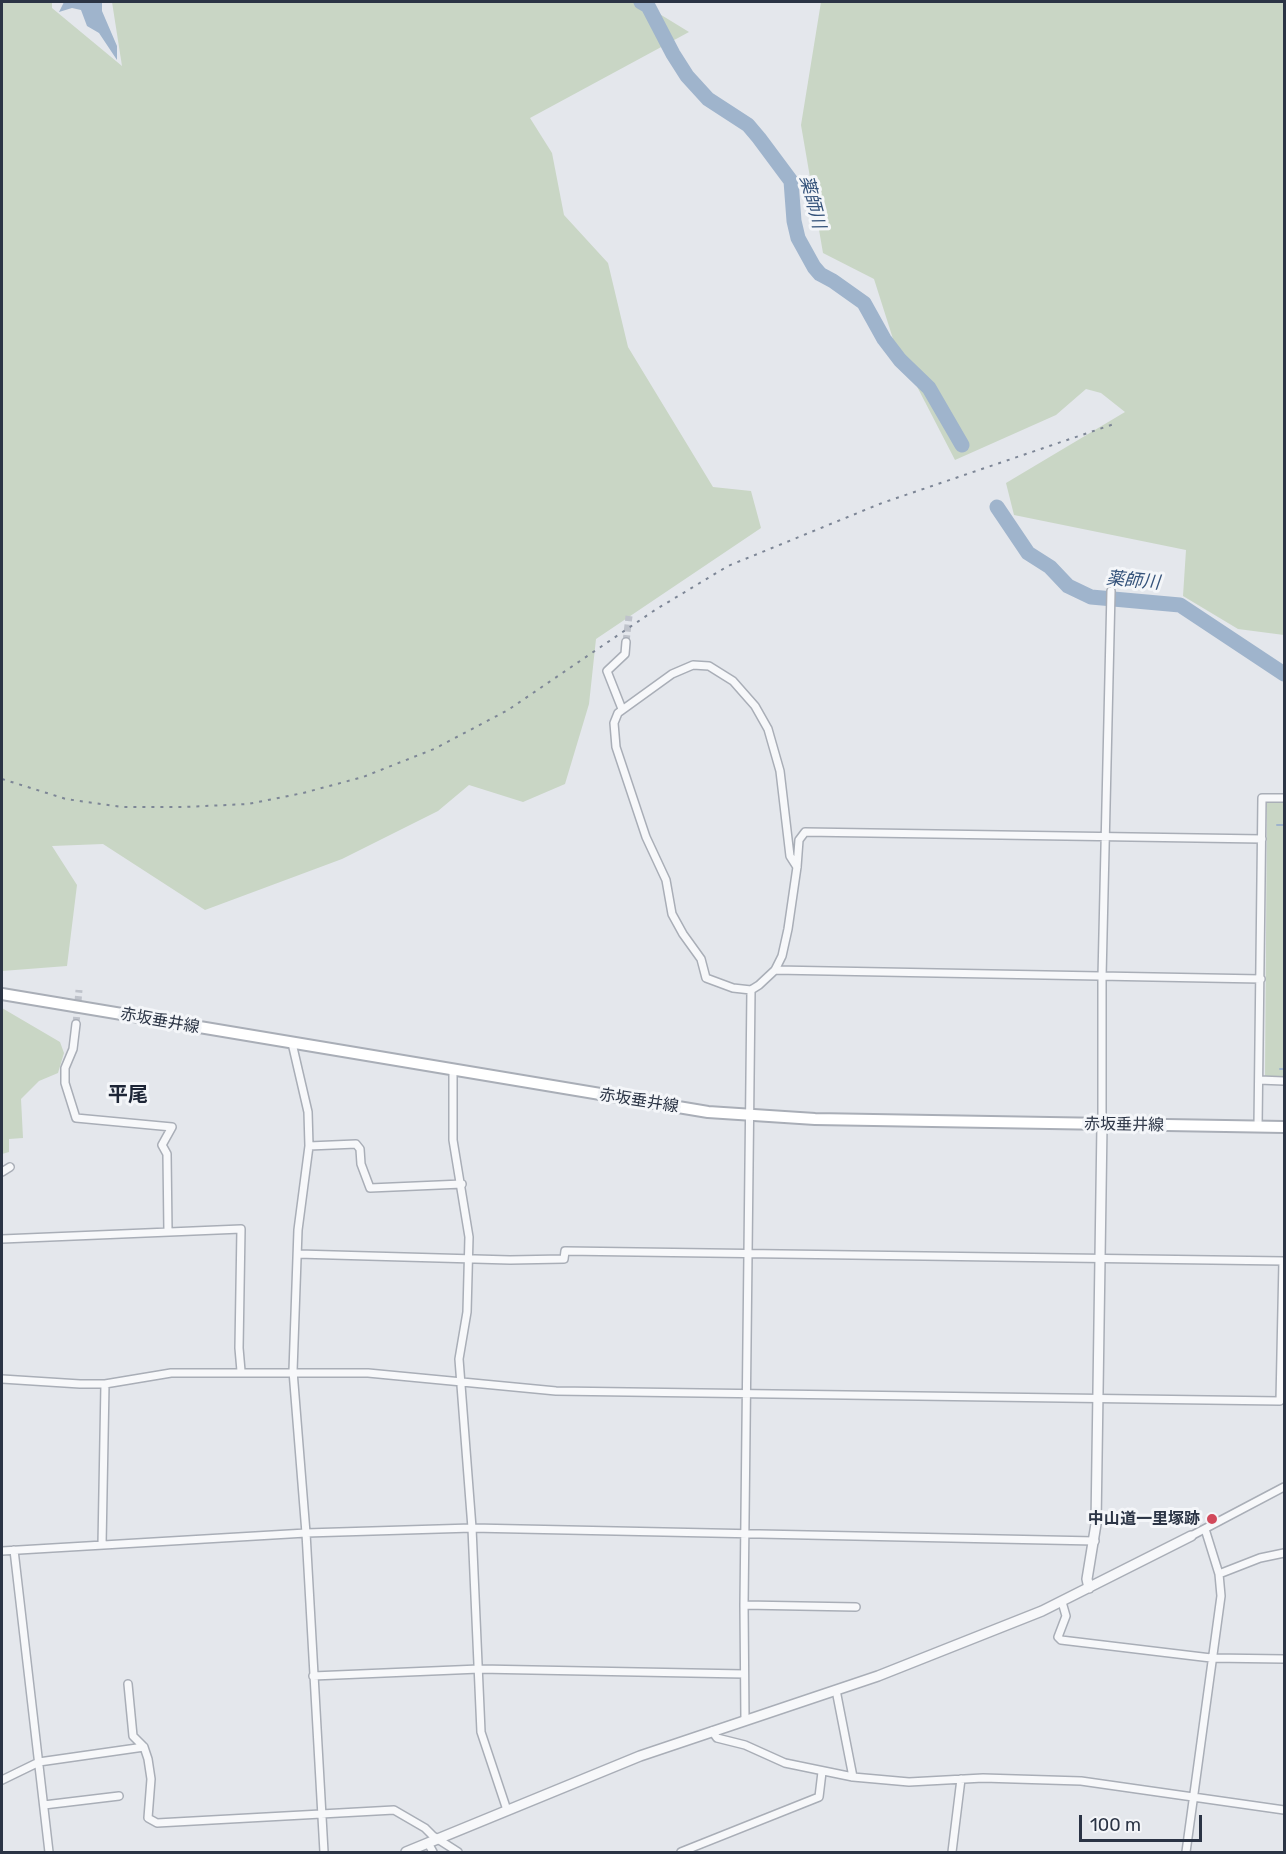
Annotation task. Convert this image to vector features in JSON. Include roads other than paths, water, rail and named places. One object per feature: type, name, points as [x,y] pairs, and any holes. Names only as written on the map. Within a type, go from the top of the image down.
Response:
[{"type":"main road","name":"赤坂垂井線","points":[[2,994],[638,1101],[749,1115],[815,1119],[1284,1127]]},
{"type":"street","points":[[1089,1588],[1087,1579],[1095,1540],[1101,1259],[1104,837],[1111,591]]},
{"type":"street","points":[[622,710],[607,671],[626,654],[627,642]]},
{"type":"street","points":[[797,867],[790,856],[780,771],[768,729],[755,706],[733,681],[709,666],[693,665],[672,674],[645,696],[622,710],[614,723],[616,747],[646,837],[666,880],[672,914],[701,959],[706,978],[733,988],[751,990],[775,970],[782,956],[788,929],[797,867],[799,840],[805,832],[1262,839]]},
{"type":"street","points":[[1258,1126],[1262,798],[1284,798]]},
{"type":"street","points":[[775,970],[1261,979]]},
{"type":"street","points":[[745,1720],[744,1605],[751,990]]},
{"type":"street","points":[[76,1024],[73,1049],[65,1068],[65,1083],[76,1118],[172,1127],[162,1144],[167,1154],[168,1232]]},
{"type":"street","points":[[292,1043],[308,1112],[309,1146],[298,1230],[293,1371],[306,1533],[324,1852]]},
{"type":"street","points":[[453,1070],[453,1140],[468,1227],[467,1312],[459,1359],[472,1528],[483,1744],[507,1810]]},
{"type":"street","points":[[1259,1080],[1284,1081]]},
{"type":"street","points":[[309,1146],[356,1144],[360,1149],[361,1164],[370,1188],[462,1184]]},
{"type":"street","points":[[2,1172],[10,1167]]},
{"type":"street","points":[[2,1239],[241,1229],[239,1330],[241,1371]]},
{"type":"street","points":[[2,1379],[105,1384],[171,1373],[293,1371],[368,1373],[460,1381],[521,1390],[1280,1401],[1284,1261],[565,1251],[564,1259],[467,1260],[298,1254]]},
{"type":"street","points":[[102,1545],[105,1384]]},
{"type":"street","points":[[406,1852],[431,1848],[439,1839],[507,1810],[712,1731],[836,1690],[1062,1602],[1284,1487]]},
{"type":"street","points":[[2,1551],[306,1533],[472,1528],[1095,1540]]},
{"type":"street","points":[[1186,1852],[1221,1596],[1219,1574],[1204,1529]]},
{"type":"street","points":[[14,1550],[50,1852]]},
{"type":"street","points":[[1219,1574],[1260,1558],[1284,1553]]},
{"type":"street","points":[[1062,1602],[1066,1616],[1058,1637],[1061,1640],[1211,1658],[1284,1659]]},
{"type":"street","points":[[744,1605],[856,1607]]},
{"type":"street","points":[[313,1676],[479,1670],[744,1674]]},
{"type":"street","points":[[129,1684],[133,1736],[144,1748],[151,1779],[148,1818],[157,1823],[394,1810],[458,1852]]},
{"type":"street","points":[[836,1690],[853,1778]]},
{"type":"street","points":[[712,1731],[717,1738],[745,1745],[785,1763],[853,1778],[909,1782],[961,1779],[1081,1781],[1193,1795],[1284,1810]]},
{"type":"street","points":[[2,1780],[39,1762],[144,1748]]},
{"type":"street","points":[[681,1852],[819,1797],[822,1772]]},
{"type":"street","points":[[952,1852],[961,1779]]},
{"type":"street","points":[[44,1805],[119,1796]]},
{"type":"water","points":[[64,2],[102,2],[102,11],[117,46],[117,60],[99,33],[87,26],[81,10],[72,8],[59,12]]},
{"type":"waterway","name":"薬師川","points":[[641,2],[648,6],[687,76],[708,99],[748,125],[791,181],[794,221],[798,238],[814,267],[820,274],[864,303],[884,339],[900,360],[929,388],[962,445]]},
{"type":"waterway","name":"薬師川","points":[[997,507],[1028,553],[1050,567],[1068,586],[1091,597],[1180,605],[1284,674]]},
{"type":"waterway","points":[[1277,825],[1284,825]]},
{"type":"tunnel","points":[[626,642],[629,616]]},
{"type":"tunnel","points":[[76,1024],[79,990]]},
{"type":"railway","points":[[2,779],[66,799],[122,807],[183,807],[248,804],[303,793],[363,777],[434,749],[508,710],[655,610],[728,566],[882,503],[1117,423]]},
{"type":"place","name":"中山道一里塚跡","points":[[1212,1519]]},
{"type":"district","name":"平尾","points":[[128,1095]]}]
